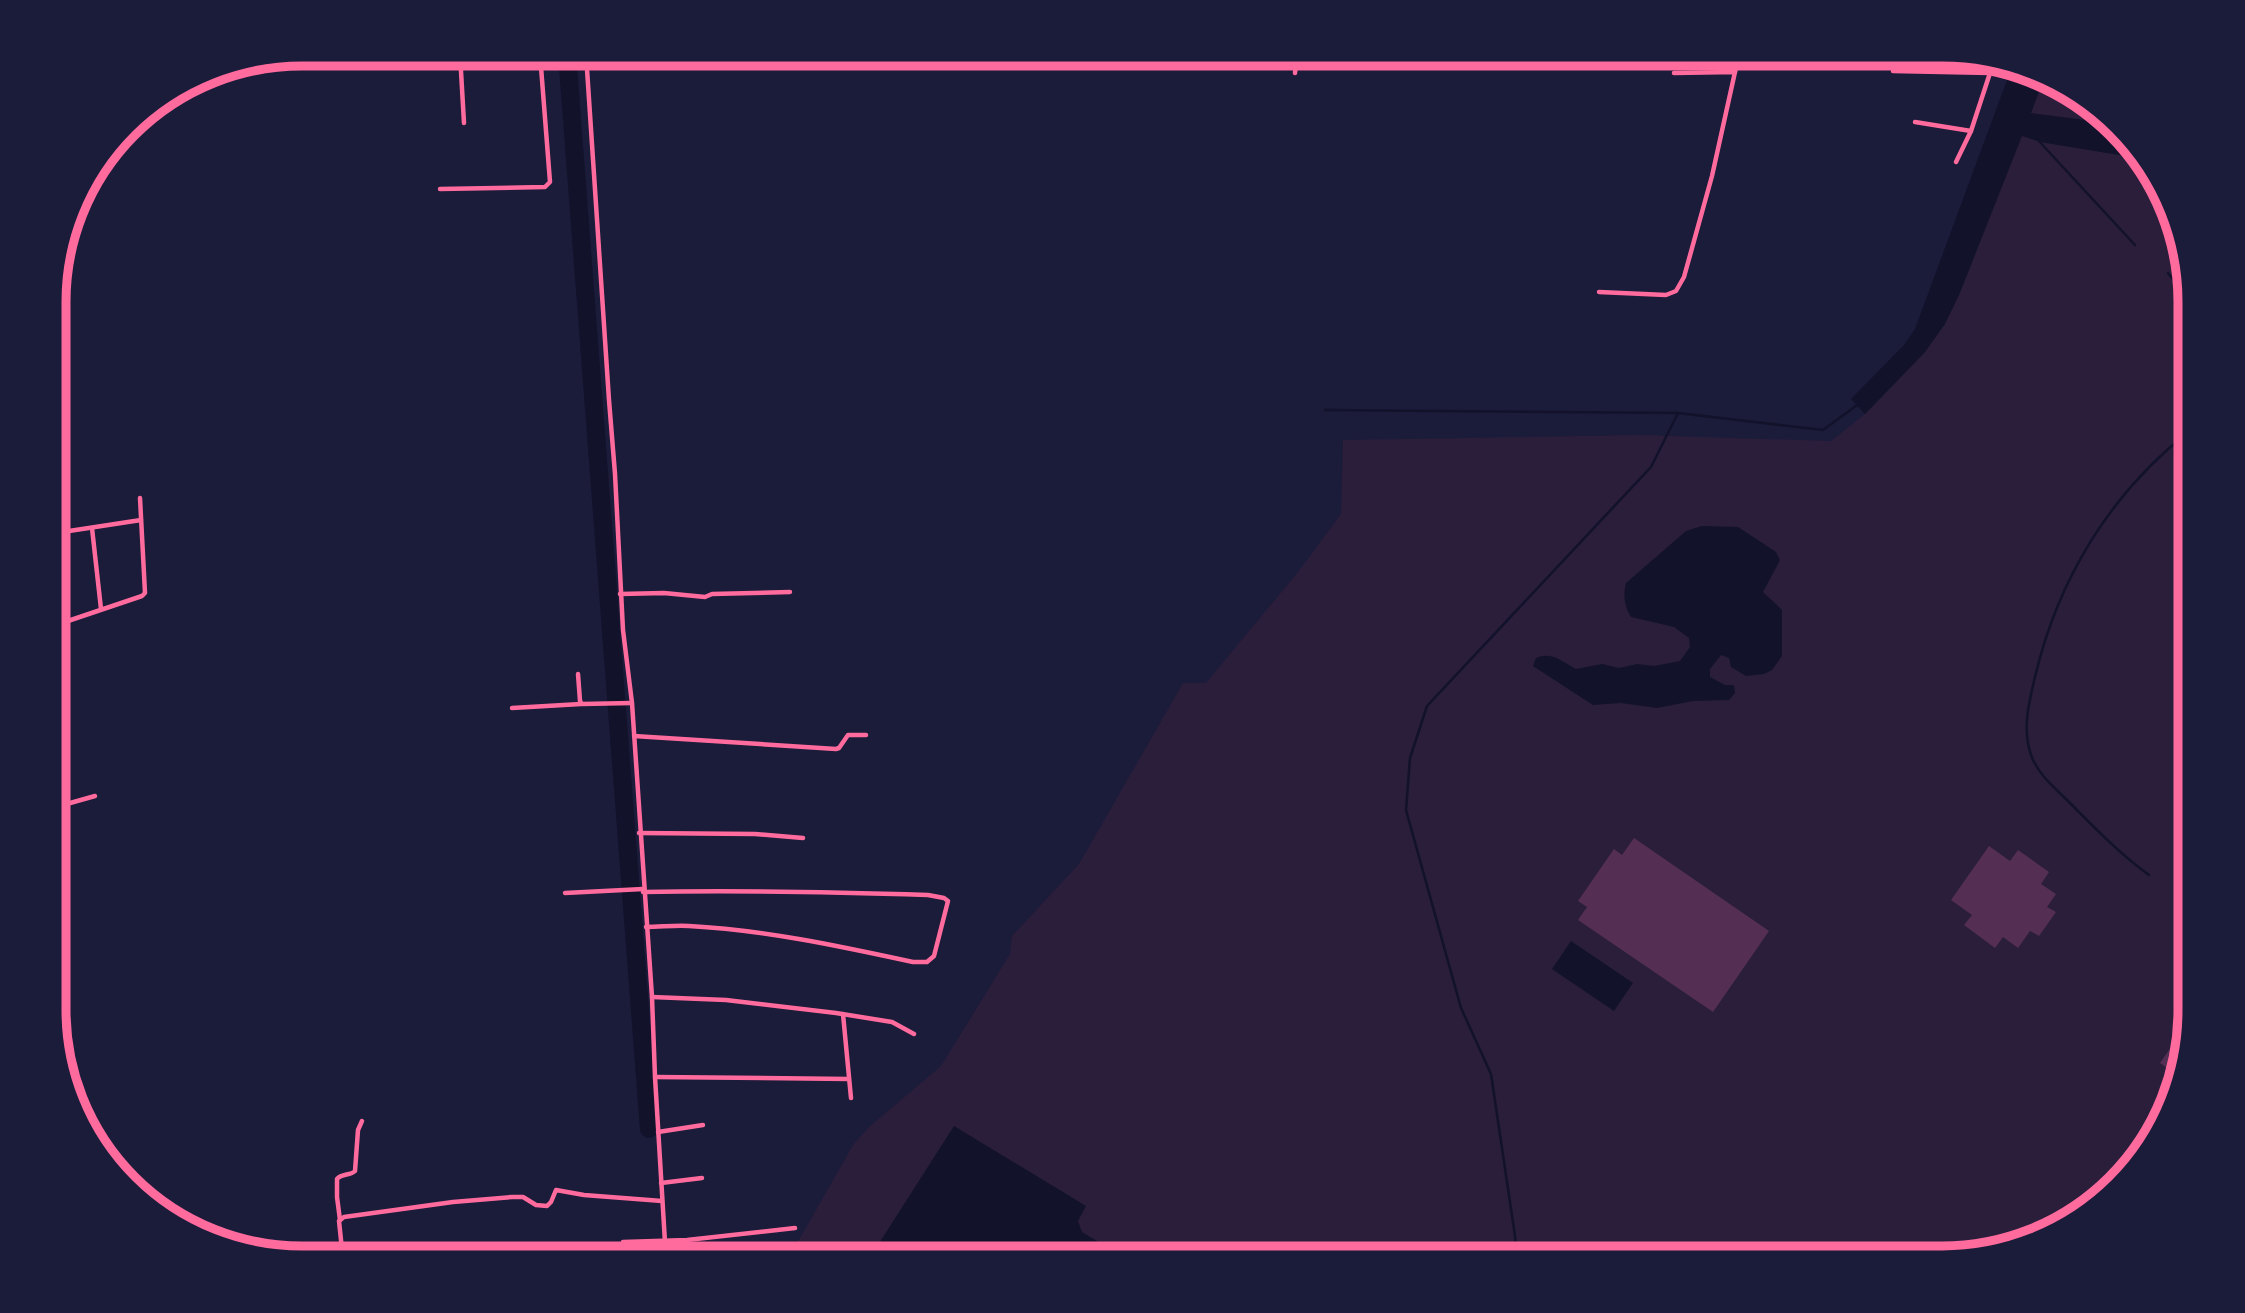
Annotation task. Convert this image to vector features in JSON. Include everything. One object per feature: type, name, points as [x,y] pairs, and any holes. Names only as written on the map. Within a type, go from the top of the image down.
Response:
[{"type":"street","points":[[461,66],[464,124]]},
{"type":"street","points":[[440,189],[545,187],[550,182],[541,66]]},
{"type":"street","points":[[587,66],[615,474],[620,594],[632,703],[642,890],[652,997],[665,1246]]},
{"type":"street","points":[[1295,73],[1296,66]]},
{"type":"street","points":[[1598,292],[1666,295],[1676,291],[1684,277],[1708,189],[1736,66]]},
{"type":"street","points":[[1893,71],[1979,70]]},
{"type":"street","points":[[1674,73],[1735,72]]},
{"type":"street","points":[[1956,162],[1971,131],[1990,72]]},
{"type":"street","points":[[1915,122],[1971,131]]},
{"type":"street","points":[[66,621],[145,593],[140,498]]},
{"type":"street","points":[[66,532],[141,520]]},
{"type":"street","points":[[92,528],[101,609]]},
{"type":"street","points":[[620,594],[664,593],[705,597],[712,594],[790,592]]},
{"type":"street","points":[[578,674],[582,704]]},
{"type":"street","points":[[512,708],[632,703]]},
{"type":"street","points":[[634,736],[836,749],[848,735],[866,735]]},
{"type":"street","points":[[66,804],[95,796]]},
{"type":"street","points":[[639,833],[755,834],[803,838]]},
{"type":"street","points":[[565,894],[616,890],[751,890],[914,895],[942,897],[948,901],[934,956],[928,962],[746,931],[676,926],[646,928]]},
{"type":"street","points":[[652,997],[746,1002],[843,1014],[892,1022],[914,1034]]},
{"type":"street","points":[[843,1014],[852,1098]]},
{"type":"street","points":[[655,1077],[849,1079]]},
{"type":"street","points":[[342,1246],[337,1179],[355,1171],[358,1130],[362,1121]]},
{"type":"street","points":[[658,1132],[703,1125]]},
{"type":"street","points":[[661,1183],[702,1178]]},
{"type":"street","points":[[340,1220],[351,1216],[453,1202],[512,1197],[523,1197],[536,1205],[547,1206],[556,1190],[662,1201]]},
{"type":"street","points":[[623,1242],[687,1240],[794,1228]]},
{"type":"shaded area","points":[[2008,76],[2040,88],[2031,113],[2092,121],[2128,156],[2040,142],[2022,136],[1945,324],[1925,352],[1865,414],[1851,399],[1904,345],[1915,329]]},
{"type":"shaded area","points":[[2040,88],[2086,115],[2130,159],[2161,212],[2174,256],[2178,287],[2178,1026],[2174,1057],[2154,1115],[2130,1154],[2086,1198],[2047,1222],[2018,1234],[1989,1242],[1958,1246],[795,1246],[853,1145],[869,1127],[941,1066],[1010,954],[1012,936],[1079,864],[1183,683],[1206,683],[1298,572],[1341,514],[1343,440],[1639,435],[1831,441],[1865,414],[1925,352],[1959,295]]},
{"type":"shaded area","points":[[1702,526],[1738,527],[1776,552],[1780,560],[1763,592],[1782,610],[1782,656],[1772,670],[1746,676],[1731,667],[1729,658],[1721,655],[1710,669],[1710,677],[1725,685],[1734,685],[1735,693],[1729,700],[1693,701],[1657,708],[1621,703],[1593,705],[1533,666],[1536,658],[1541,656],[1556,658],[1576,669],[1602,664],[1619,668],[1637,664],[1654,666],[1680,661],[1690,647],[1689,638],[1674,627],[1631,617],[1624,596],[1625,587],[1626,583],[1686,531]]},
{"type":"shaded area","points":[[1571,941],[1633,983],[1614,1011],[1552,969]]},
{"type":"shaded area","points":[[954,1126],[1086,1206],[1078,1221],[1082,1232],[1105,1246],[877,1246]]},
{"type":"building","points":[[1634,838],[1769,931],[1713,1012],[1578,920],[1587,907],[1578,901],[1614,849],[1622,855]]},
{"type":"building","points":[[1989,846],[2010,861],[2018,850],[2049,872],[2041,884],[2056,894],[2047,907],[2056,912],[2039,936],[2030,931],[2018,948],[2003,937],[1995,948],[1964,925],[1972,915],[1951,900]]},
{"type":"building","points":[[2176,1040],[2170,1070],[2160,1063]]},
{"type":"waterway","points":[[568,66],[649,1129]]},
{"type":"waterway","points":[[2037,139],[2135,245]]},
{"type":"waterway","points":[[2168,273],[2178,285]]},
{"type":"waterway","points":[[1325,410],[1678,413],[1823,430],[1860,403]]},
{"type":"waterway","points":[[1515,1246],[1491,1074],[1461,1008],[1406,810],[1410,758],[1427,706],[1651,467],[1678,413]]},
{"type":"waterway","points":[[2149,875],[2108,841],[2043,775],[2034,762],[2028,745],[2027,716],[2045,641],[2073,572],[2112,510],[2136,481],[2178,441]]}]
